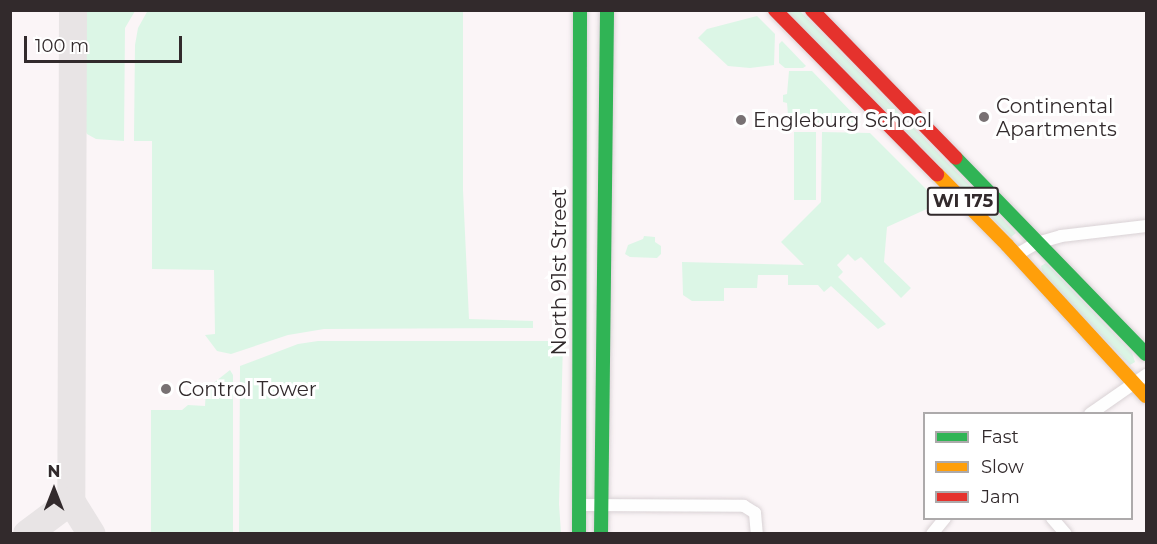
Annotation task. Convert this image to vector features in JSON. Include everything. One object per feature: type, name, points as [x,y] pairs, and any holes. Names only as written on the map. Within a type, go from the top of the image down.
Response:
[{"type":"main road","name":"North 91st Street","points":[[579,534],[580,10]]},
{"type":"main road","points":[[602,534],[607,10]]},
{"type":"main road","name":"WI 175","points":[[775,10],[1141,380],[1146,396]]},
{"type":"main road","name":"WI 175","points":[[812,10],[1146,354]]},
{"type":"street","points":[[1016,255],[1037,243],[1061,236],[1146,226]]},
{"type":"street","points":[[1093,412],[1141,380]]},
{"type":"street","points":[[580,505],[744,506],[756,513],[757,534]]},
{"type":"street","points":[[932,532],[944,520]]},
{"type":"street","points":[[1053,520],[1066,534]]},
{"type":"green space","points":[[148,10],[463,11],[463,190],[469,319],[533,321],[533,328],[324,329],[288,335],[231,354],[217,351],[205,335],[215,334],[214,270],[152,269],[152,141],[134,141],[135,45],[138,28]]},
{"type":"green space","points":[[83,11],[135,11],[125,28],[124,141],[96,139],[87,134],[83,127],[81,103]]},
{"type":"green space","points":[[785,11],[800,11],[1016,233],[1011,237]]},
{"type":"green space","points":[[757,16],[775,34],[774,65],[750,68],[728,66],[698,38],[707,29]]},
{"type":"green space","points":[[782,41],[806,66],[785,68],[779,63],[779,44]]},
{"type":"green space","points":[[789,71],[812,71],[861,122],[856,127],[789,126],[787,103],[783,102],[783,95],[787,94]]},
{"type":"green space","points":[[794,132],[816,132],[816,200],[794,200]]},
{"type":"green space","points":[[822,132],[870,133],[940,203],[887,227],[884,262],[911,288],[901,298],[861,257],[855,261],[848,254],[837,265],[843,272],[838,277],[886,324],[878,329],[831,286],[824,292],[818,285],[788,285],[788,275],[758,275],[757,288],[724,288],[724,301],[692,301],[683,295],[682,262],[804,265],[781,242],[821,202]]},
{"type":"green space","points":[[644,236],[655,237],[655,242],[661,246],[661,254],[657,258],[630,257],[625,254],[628,245],[643,239]]},
{"type":"green space","points":[[1046,263],[1132,353],[1135,362],[1130,365],[1050,284],[1043,275],[1041,266]]},
{"type":"green space","points":[[318,341],[563,341],[559,504],[561,533],[239,533],[240,366],[298,344]]},
{"type":"green space","points":[[230,370],[233,375],[233,533],[151,533],[151,410],[182,410],[188,405],[205,406],[206,389]]},
{"type":"taxiway","points":[[73,10],[71,501],[92,534]]},
{"type":"taxiway","points":[[27,534],[71,501]]},
{"type":"traffic: fast","points":[[579,534],[580,10]]},
{"type":"traffic: fast","points":[[601,534],[607,10]]},
{"type":"traffic: fast","points":[[956,158],[1146,354]]},
{"type":"traffic: slow","points":[[937,174],[1007,245],[1146,396]]},
{"type":"traffic: jam","points":[[775,10],[937,174]]},
{"type":"traffic: jam","points":[[812,10],[956,158]]},
{"type":"place","name":"Continental Apartments","points":[[984,117]]},
{"type":"place","name":"Engleburg School","points":[[741,120]]},
{"type":"place","name":"Control Tower","points":[[166,389]]}]
